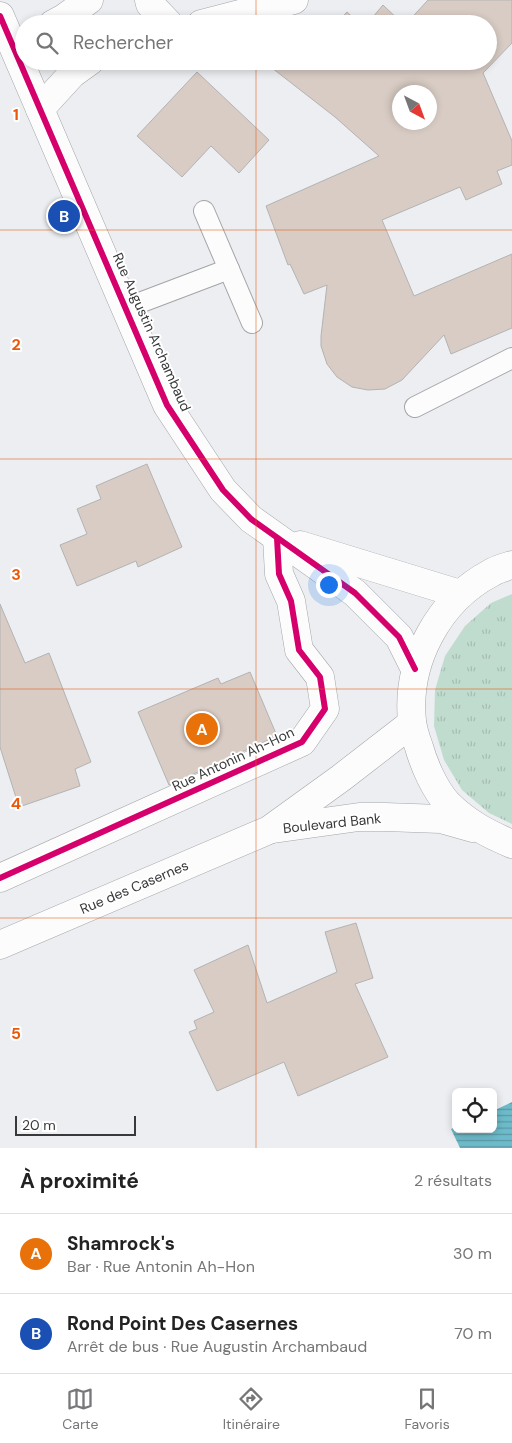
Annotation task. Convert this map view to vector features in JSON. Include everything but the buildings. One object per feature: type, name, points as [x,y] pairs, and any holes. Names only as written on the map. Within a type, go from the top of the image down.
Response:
[{"type":"street","points":[[68,15],[89,0]]},
{"type":"street","points":[[149,0],[150,4],[160,15]]},
{"type":"street","points":[[236,15],[294,0]]},
{"type":"street","name":"Rue Augustin Archambaud","points":[[0,16],[15,37]]},
{"type":"street","name":"Rue Augustin Archambaud","points":[[27,70],[40,109],[167,404],[223,490],[251,519],[355,593],[399,637],[415,668]]},
{"type":"street","points":[[40,109],[78,70]]},
{"type":"street","name":"Rue Augustin Archambaud","points":[[277,538],[460,594]]},
{"type":"street","name":"Rue Antonin Ah-Hon","points":[[0,878],[302,742],[325,709],[320,677],[298,650],[291,601],[279,574],[277,538]]},
{"type":"street","points":[[512,565],[491,572],[460,594],[432,628],[415,668],[411,695],[412,723],[424,766],[448,803],[482,831],[512,844]]},
{"type":"street","name":"Boulevard Bank","points":[[269,830],[341,778],[412,723]]},
{"type":"street","name":"Boulevard Bank","points":[[269,830],[360,817],[385,817],[441,819],[482,831]]},
{"type":"street","name":"Rue des Casernes","points":[[0,944],[269,830]]},
{"type":"lane","points":[[204,211],[252,323]]},
{"type":"lane","points":[[126,308],[229,269]]},
{"type":"lane","points":[[415,407],[512,358]]},
{"type":"green space","points":[[512,594],[512,824],[489,813],[462,790],[444,760],[434,726],[435,690],[445,656],[465,626],[491,603]]},
{"type":"water","points":[[512,1102],[512,1148],[460,1148],[453,1133],[497,1133],[497,1109]]},
{"type":"cycle path","points":[[0,16],[15,51]]},
{"type":"cycle path","points":[[23,70],[167,405],[223,490],[251,519],[355,593],[399,637],[415,669]]},
{"type":"cycle path","points":[[0,878],[302,742],[325,709],[320,677],[299,650],[291,601],[279,574],[277,538]]},
{"type":"place","name":"Rond Point Des Casernes","points":[[64,216]]},
{"type":"place","name":"Shamrock's","points":[[202,729]]}]
